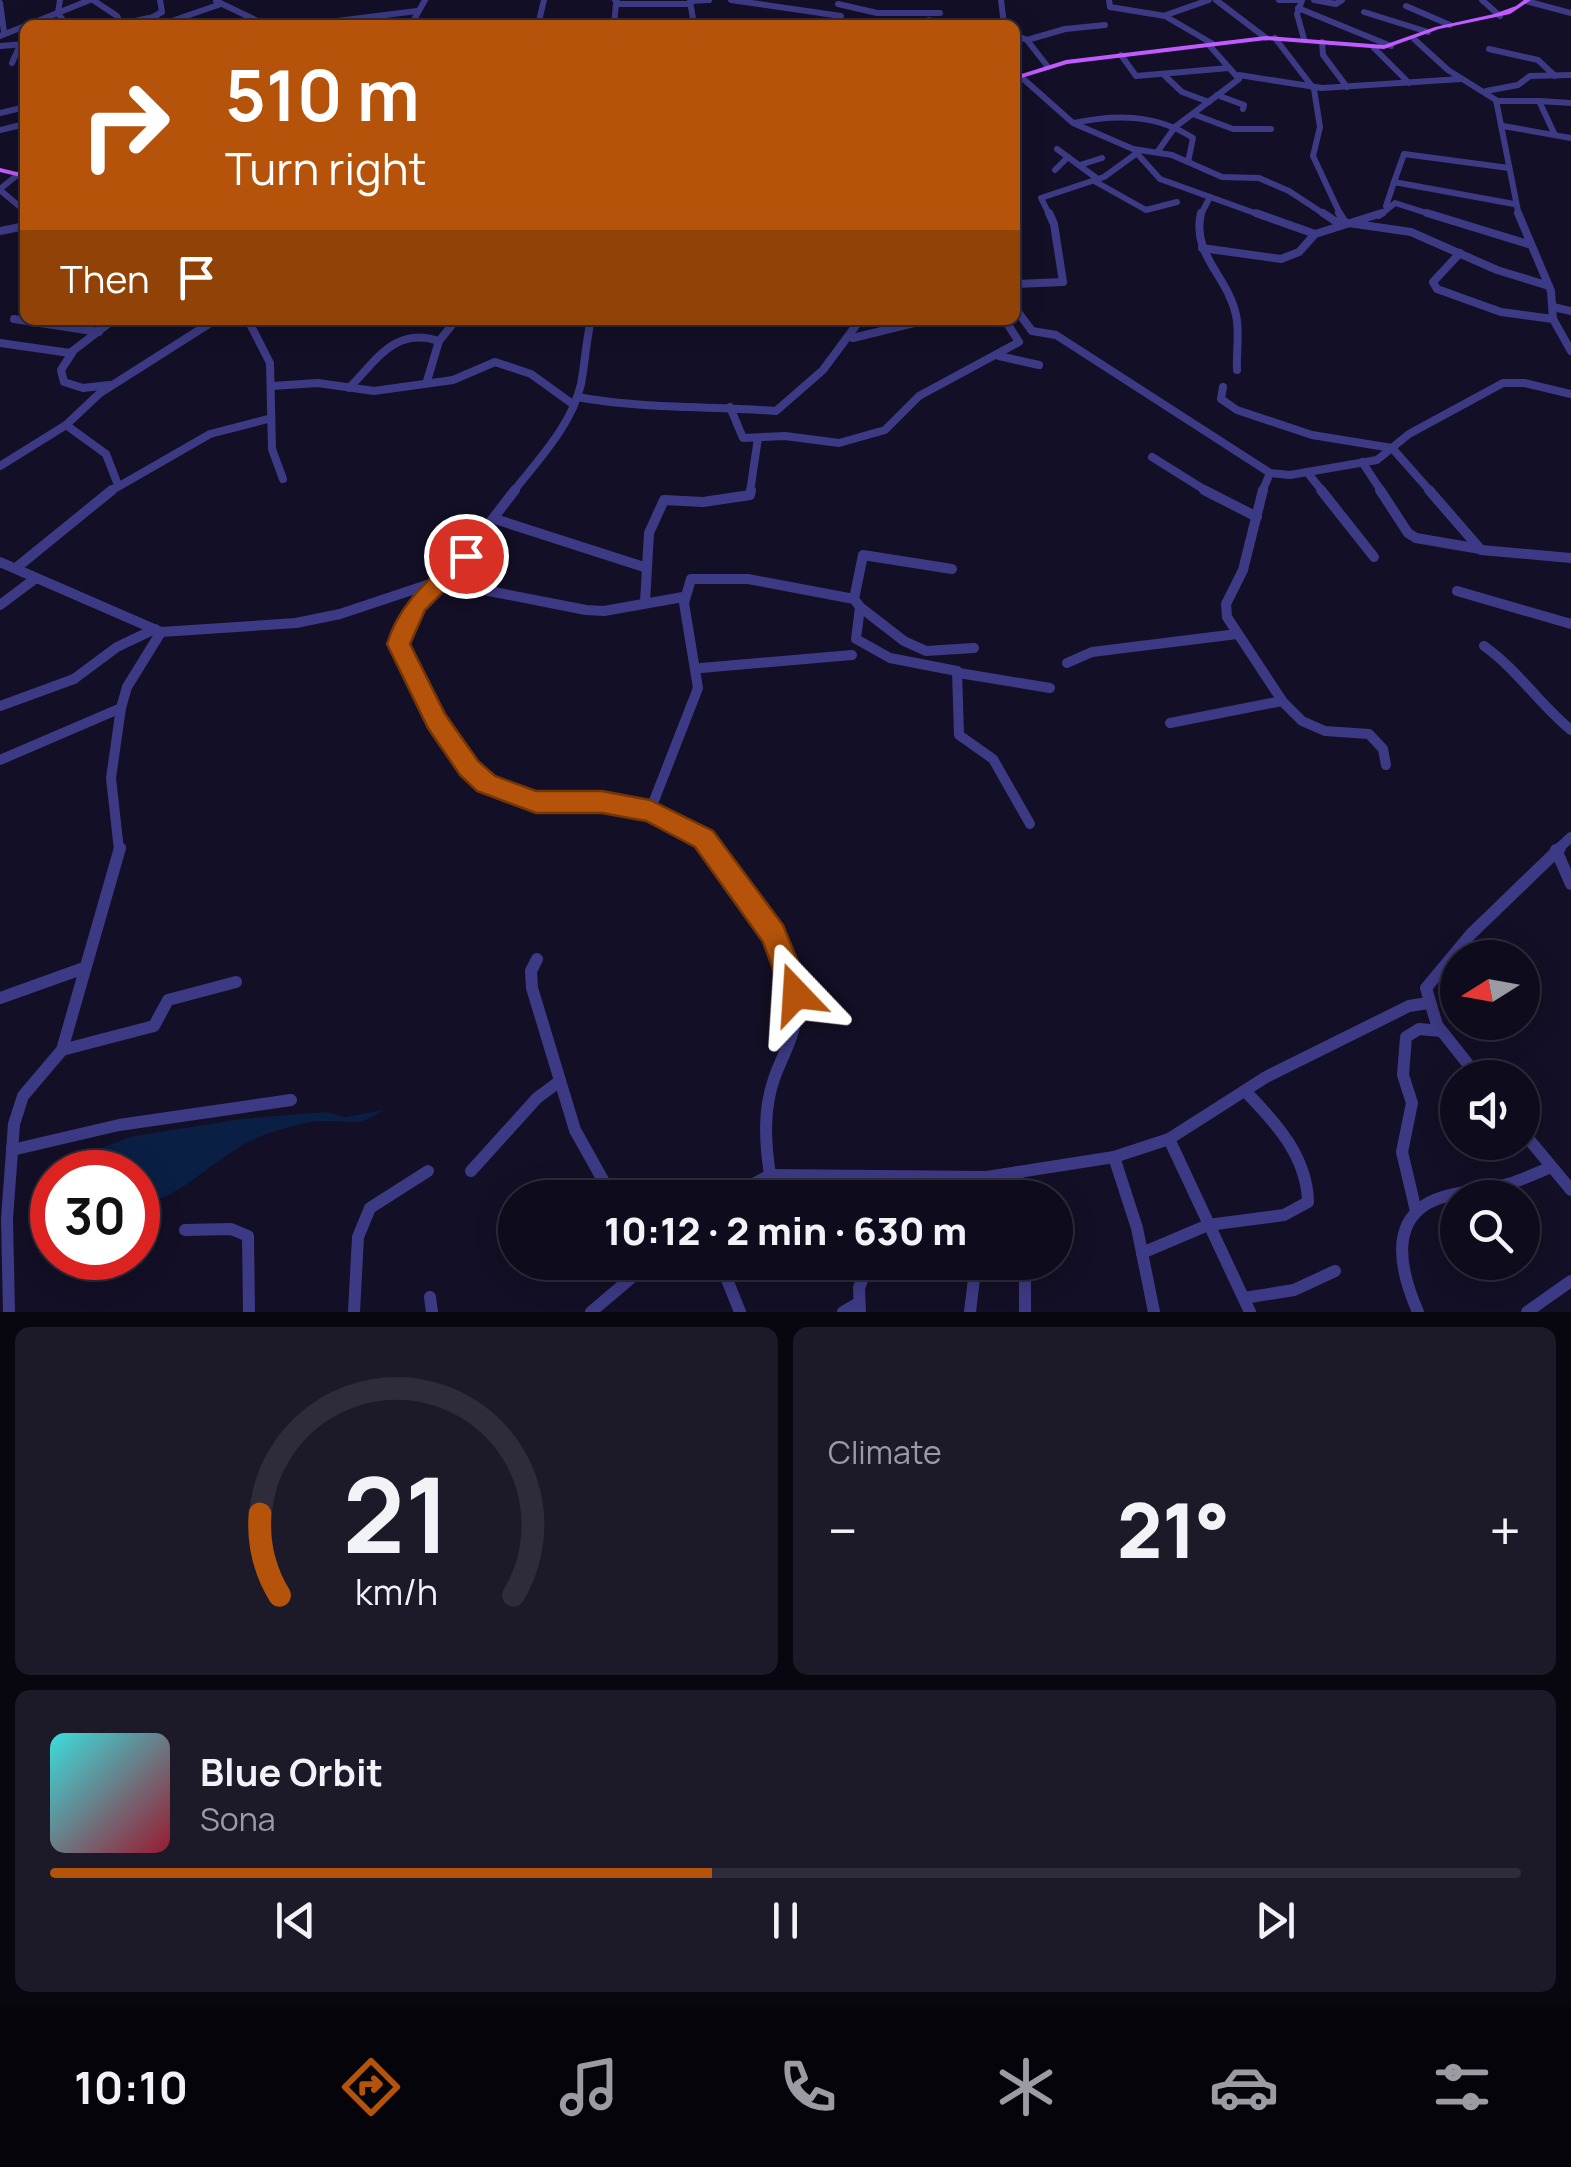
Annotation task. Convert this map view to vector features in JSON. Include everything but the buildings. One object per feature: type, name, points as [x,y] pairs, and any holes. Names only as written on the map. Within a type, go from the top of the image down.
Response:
[{"type":"main road","points":[[1020,76],[1048,67],[1121,55],[1271,38],[1374,48],[1391,46],[1450,25],[1465,27],[1500,16],[1527,1]]},
{"type":"street","points":[[60,0],[58,14],[62,20]]},
{"type":"street","points":[[41,20],[92,0],[118,20]]},
{"type":"street","points":[[140,20],[162,12],[160,0]]},
{"type":"street","points":[[414,20],[425,0]]},
{"type":"street","points":[[616,2],[709,0]]},
{"type":"street","points":[[731,0],[841,16]]},
{"type":"street","points":[[780,10],[791,0]]},
{"type":"street","points":[[1109,0],[1110,7],[1164,16],[1194,30],[1239,75],[1314,89],[1381,88],[1461,79]]},
{"type":"street","points":[[1164,16],[1213,0],[1271,38],[1314,89],[1320,121],[1313,156],[1344,223]]},
{"type":"street","points":[[1280,0],[1302,0],[1298,8],[1304,39]]},
{"type":"street","points":[[1314,0],[1336,4],[1342,0]]},
{"type":"street","points":[[1482,0],[1500,16]]},
{"type":"street","points":[[1527,1],[1571,13]]},
{"type":"street","points":[[171,20],[218,2],[256,20]]},
{"type":"street","points":[[845,20],[838,2],[878,13],[940,12]]},
{"type":"street","points":[[1365,2],[1362,15],[1428,32]]},
{"type":"street","points":[[0,3],[2,34]]},
{"type":"street","points":[[1406,6],[1450,25]]},
{"type":"street","points":[[1298,8],[1329,14],[1391,46]]},
{"type":"street","points":[[346,20],[418,11]]},
{"type":"street","points":[[150,18],[154,20]]},
{"type":"street","points":[[1027,40],[1065,29],[1104,24]]},
{"type":"street","points":[[1020,37],[1027,40],[1048,67]]},
{"type":"street","points":[[1414,39],[1461,79],[1486,91],[1496,101],[1514,204],[1548,286],[1553,319],[1571,351]]},
{"type":"street","points":[[1322,42],[1323,55],[1347,87]]},
{"type":"street","points":[[12,63],[20,48]]},
{"type":"street","points":[[1374,48],[1410,84]]},
{"type":"street","points":[[1489,49],[1538,60],[1555,76]]},
{"type":"street","points":[[1121,55],[1134,75],[1229,68]]},
{"type":"street","points":[[1164,75],[1182,92],[1209,102]]},
{"type":"street","points":[[1158,151],[1175,127],[1218,96],[1239,75]]},
{"type":"street","points":[[1486,91],[1518,85],[1526,77],[1571,75]]},
{"type":"street","points":[[1020,79],[1074,123],[1135,151],[1160,180],[1315,234]]},
{"type":"street","points":[[1218,96],[1244,105],[1244,109]]},
{"type":"street","points":[[1496,101],[1571,103]]},
{"type":"street","points":[[1539,101],[1554,133]]},
{"type":"street","points":[[1192,114],[1236,130],[1271,129]]},
{"type":"street","points":[[1074,123],[1112,117],[1175,127],[1195,144],[1188,162]]},
{"type":"street","points":[[1503,126],[1571,138]]},
{"type":"street","points":[[1057,148],[1098,181],[1146,210],[1177,202]]},
{"type":"street","points":[[1135,151],[1158,151],[1222,177],[1244,175],[1274,184],[1344,223],[1411,232],[1498,270],[1548,286]]},
{"type":"street","points":[[1020,284],[1064,282],[1054,224],[1041,198],[1098,181],[1125,166],[1135,151]]},
{"type":"street","points":[[1202,248],[1281,259],[1299,252],[1315,234],[1376,217],[1386,206],[1404,154],[1509,168]]},
{"type":"street","points":[[1055,170],[1068,157]]},
{"type":"street","points":[[1080,166],[1102,158]]},
{"type":"street","points":[[1394,182],[1514,204]]},
{"type":"street","points":[[0,189],[20,206]]},
{"type":"street","points":[[1210,197],[1200,216],[1202,248],[1236,314],[1237,370]]},
{"type":"street","points":[[1386,206],[1402,204],[1528,244]]},
{"type":"street","points":[[1460,252],[1433,282],[1438,288],[1502,312],[1553,319]]},
{"type":"street","points":[[1553,307],[1571,311]]},
{"type":"street","points":[[1020,315],[1032,332],[1056,335],[1270,473],[1307,472],[1377,460],[1409,434],[1503,383],[1524,383],[1571,394]]},
{"type":"street","points":[[14,319],[20,320]]},
{"type":"street","points":[[68,325],[100,332]]},
{"type":"street","points":[[108,325],[72,352],[62,370],[64,382],[83,388],[116,384]]},
{"type":"street","points":[[0,466],[66,424],[89,401],[208,325]]},
{"type":"street","points":[[251,325],[269,361],[272,458],[283,480]]},
{"type":"street","points":[[427,381],[439,341],[452,325]]},
{"type":"street","points":[[0,706],[74,679],[118,647],[159,630],[296,623],[340,614],[436,582],[451,573],[564,426],[575,401],[590,325]]},
{"type":"street","points":[[272,386],[318,382],[374,390],[459,378],[494,362],[525,370],[575,401],[630,406],[668,403],[770,412],[782,408],[853,338],[858,325]]},
{"type":"street","points":[[853,338],[906,325]]},
{"type":"street","points":[[730,408],[740,436],[838,442],[885,430],[919,396],[998,356],[1020,340],[1010,325]]},
{"type":"street","points":[[350,388],[406,326]]},
{"type":"street","points":[[400,336],[419,335],[439,341]]},
{"type":"street","points":[[0,343],[72,352]]},
{"type":"street","points":[[998,356],[1040,365]]},
{"type":"street","points":[[1223,386],[1221,399],[1236,410],[1312,435],[1392,448],[1481,550]]},
{"type":"street","points":[[16,568],[118,484],[210,434],[268,419]]},
{"type":"street","points":[[66,424],[106,454],[118,484]]},
{"type":"street","points":[[644,602],[649,533],[664,500],[703,502],[750,495],[758,438]]},
{"type":"street","points":[[1152,456],[1226,504],[1257,517]]},
{"type":"street","points":[[1362,462],[1408,533],[1426,540],[1524,557],[1571,558]]},
{"type":"street","points":[[1307,472],[1374,558]]},
{"type":"street","points":[[1270,473],[1239,580],[1225,604],[1225,612],[1282,701],[1316,729],[1368,734],[1382,747],[1386,765]]},
{"type":"street","points":[[496,518],[644,567]]},
{"type":"street","points":[[952,569],[866,554],[861,560],[858,643],[959,673],[1050,688]]},
{"type":"street","points":[[0,562],[159,630]]},
{"type":"street","points":[[451,573],[462,586],[586,610],[683,598]]},
{"type":"street","points":[[0,605],[36,578]]},
{"type":"street","points":[[650,811],[691,713],[700,668],[683,598],[691,579],[783,585],[858,603],[904,641],[925,650],[974,648]]},
{"type":"street","points":[[436,582],[404,625],[398,644],[437,721],[469,768],[486,783],[536,802],[602,802],[650,811],[694,832],[718,854],[774,934],[788,966],[798,1016],[768,1102],[765,1145],[770,1175]]},
{"type":"street","points":[[1457,591],[1571,624]]},
{"type":"street","points":[[9,1312],[3,1220],[14,1124],[23,1096],[62,1050],[120,848],[111,778],[121,708],[159,630]]},
{"type":"street","points":[[1067,663],[1092,652],[1237,634]]},
{"type":"street","points":[[1484,646],[1512,666],[1546,710],[1571,730]]},
{"type":"street","points":[[700,668],[852,655]]},
{"type":"street","points":[[959,673],[959,735],[993,759],[1030,824]]},
{"type":"street","points":[[1170,723],[1282,701]]},
{"type":"street","points":[[0,760],[121,708]]},
{"type":"street","points":[[1440,1029],[1428,1004],[1430,980],[1571,837]]},
{"type":"street","points":[[1556,850],[1571,884]]},
{"type":"street","points":[[536,959],[531,970],[532,988],[560,1081],[575,1130],[603,1180]]},
{"type":"street","points":[[0,998],[84,968]]},
{"type":"street","points":[[62,1050],[154,1026],[168,1000],[236,982]]},
{"type":"street","points":[[761,1180],[770,1175],[1011,1173],[1114,1157],[1168,1140],[1247,1093],[1266,1077],[1409,1006],[1428,1004]]},
{"type":"street","points":[[1416,1211],[1402,1152],[1412,1103],[1403,1075],[1406,1037],[1418,1028],[1440,1031]]},
{"type":"street","points":[[1448,1040],[1464,1060]]},
{"type":"street","points":[[471,1172],[537,1098],[560,1081]]},
{"type":"street","points":[[1142,1252],[1208,1226],[1284,1215],[1310,1198],[1288,1142],[1247,1093]]},
{"type":"street","points":[[12,1150],[119,1125],[291,1100]]},
{"type":"street","points":[[1168,1140],[1247,1305],[1335,1271]]},
{"type":"street","points":[[1540,1153],[1571,1190]]},
{"type":"street","points":[[1114,1157],[1142,1252],[1154,1312]]},
{"type":"street","points":[[1418,1312],[1401,1235],[1416,1211],[1426,1203],[1512,1183],[1551,1167]]},
{"type":"street","points":[[354,1312],[358,1237],[370,1208],[428,1171]]},
{"type":"street","points":[[1005,1180],[1011,1173]]},
{"type":"street","points":[[1011,1173],[1014,1180]]},
{"type":"street","points":[[184,1230],[231,1230],[248,1236],[248,1312]]},
{"type":"street","points":[[591,1312],[629,1280]]},
{"type":"street","points":[[727,1280],[740,1312]]},
{"type":"street","points":[[854,1309],[863,1280]]},
{"type":"street","points":[[970,1312],[974,1280]]},
{"type":"street","points":[[1025,1312],[1026,1280]]},
{"type":"street","points":[[1526,1312],[1571,1281]]},
{"type":"water","points":[[383,1110],[360,1122],[310,1122],[264,1135],[160,1199],[160,1150],[96,1150],[130,1137],[240,1119],[326,1112],[346,1117]]},
{"type":"route","points":[[466,556],[418,604],[404,625],[398,644],[450,743],[469,768],[505,793],[536,802],[625,805],[650,811],[704,839],[774,934],[796,994]]}]
